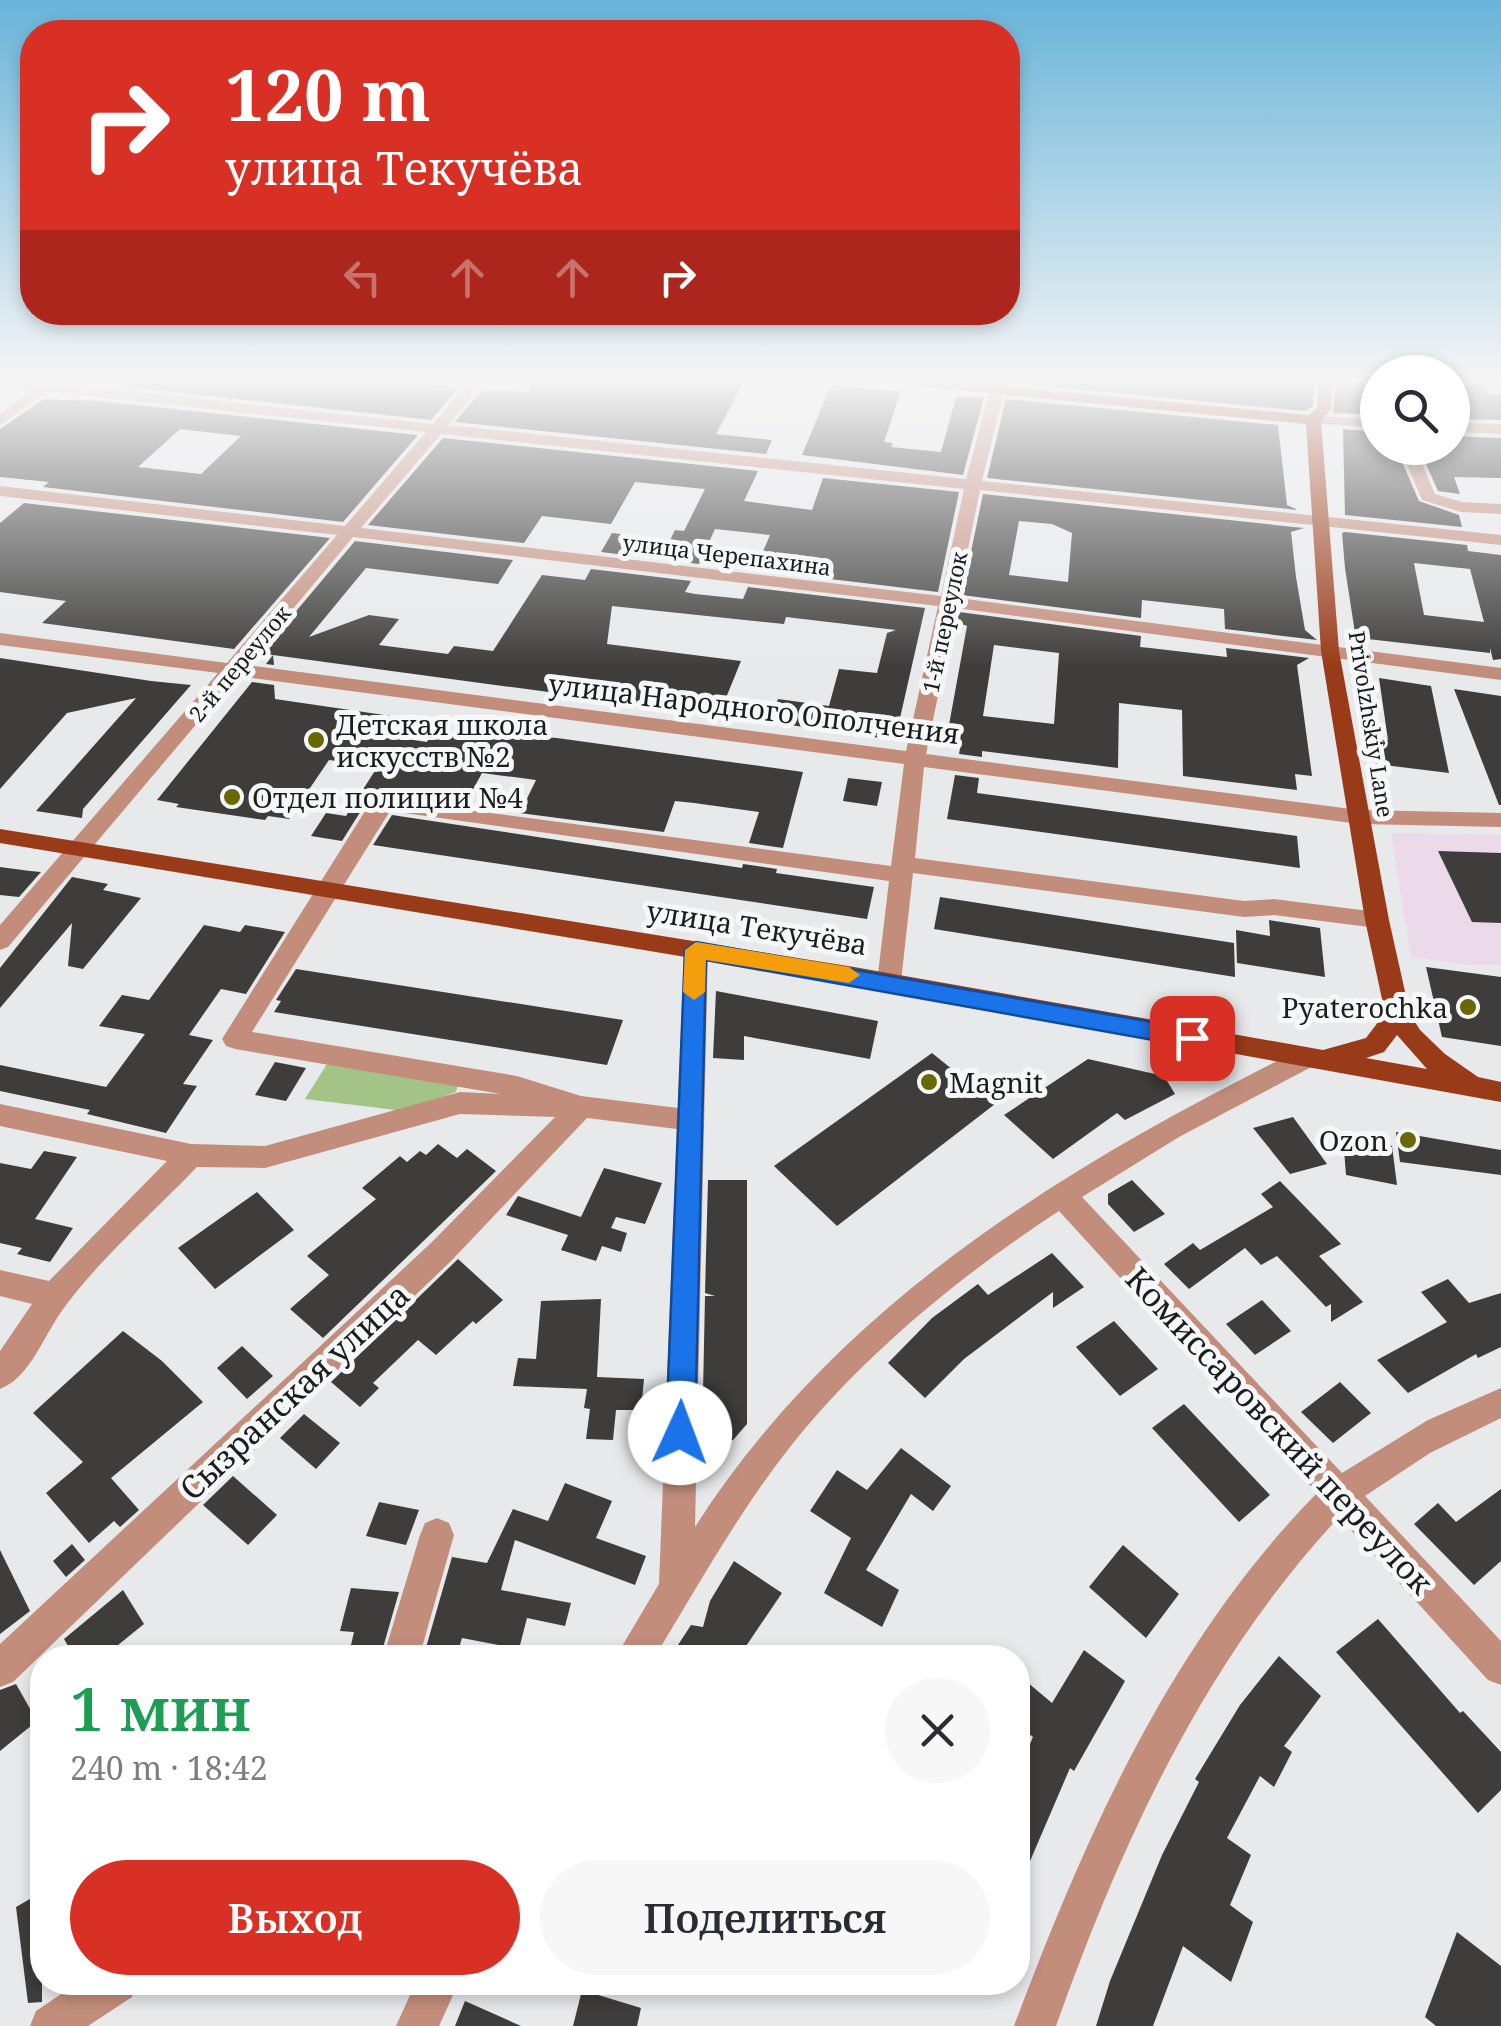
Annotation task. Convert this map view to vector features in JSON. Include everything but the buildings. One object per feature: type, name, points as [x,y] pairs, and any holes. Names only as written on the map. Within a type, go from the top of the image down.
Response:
[{"type":"main road","name":"Privolzhskiy Lane","points":[[1318,478],[1330,650],[1377,920],[1398,1015],[1411,1037],[1436,1061],[1488,1089]]},
{"type":"main road","name":"улица Текучёва","points":[[0,836],[889,982],[1488,1089]]},
{"type":"main road","points":[[1313,1060],[1375,1045],[1398,1015]]},
{"type":"street","name":"2-й переулок","points":[[0,941],[395,478]]},
{"type":"street","points":[[912,478],[1501,540]]},
{"type":"street","name":"1-й переулок","points":[[889,982],[916,760],[975,478]]},
{"type":"street","points":[[1420,478],[1428,497],[1461,507],[1501,509]]},
{"type":"street","name":"улица Черепахина","points":[[0,492],[948,602],[1501,674]]},
{"type":"street","name":"улица Народного Ополчения","points":[[0,639],[1359,817],[1501,820]]},
{"type":"street","points":[[581,1107],[517,1086],[235,1039],[375,813],[385,804],[1244,909],[1274,906],[1377,920]]},
{"type":"street","points":[[676,1590],[696,950]]},
{"type":"street","points":[[641,1645],[732,1503],[802,1408],[947,1273],[1060,1193],[1192,1114],[1313,1060]]},
{"type":"street","points":[[0,1115],[191,1156],[265,1157],[460,1103],[581,1107],[690,1120]]},
{"type":"street","name":"Сызранская улица","points":[[0,1668],[442,1251],[581,1107]]},
{"type":"street","points":[[0,1374],[20,1351],[54,1296],[191,1156]]},
{"type":"street","name":"Комиссаровский переулок","points":[[1060,1193],[1501,1667]]},
{"type":"street","points":[[0,1283],[54,1296]]},
{"type":"street","points":[[1035,2026],[1083,1893],[1154,1742],[1245,1603],[1340,1494],[1466,1416],[1501,1403]]},
{"type":"street","points":[[406,1645],[437,1534]]},
{"type":"street","points":[[51,2026],[98,1995]]},
{"type":"street","points":[[416,2026],[432,1995]]},
{"type":"shaded area","points":[[1391,833],[1501,835],[1501,965],[1411,957]]},
{"type":"green space","points":[[327,1064],[458,1084],[456,1092],[404,1111],[305,1099]]},
{"type":"slow traffic","points":[[694,992],[696,950],[849,975]]},
{"type":"place","name":"Детская школа искусств №2","points":[[316,740]]},
{"type":"place","name":"Отдел полиции №4","points":[[232,797]]},
{"type":"place","name":"Pyaterochka","points":[[1468,1007]]},
{"type":"place","name":"Magnit","points":[[929,1082]]},
{"type":"place","name":"Ozon","points":[[1408,1140]]},
{"type":"route","points":[[680,1433],[696,950],[1192,1038]]}]
